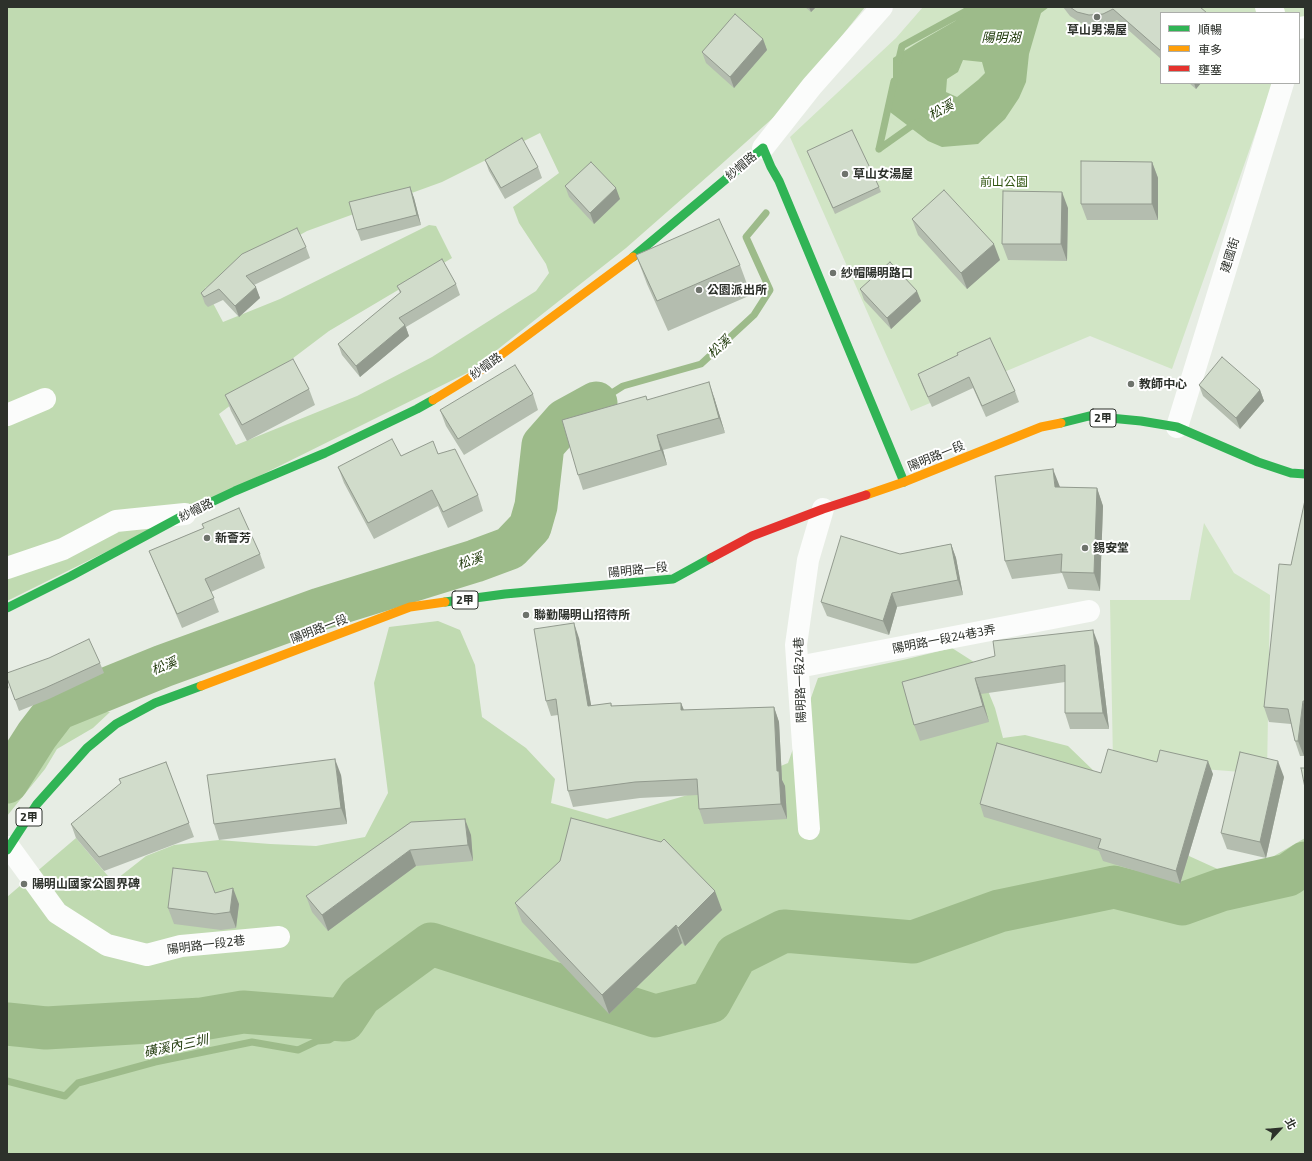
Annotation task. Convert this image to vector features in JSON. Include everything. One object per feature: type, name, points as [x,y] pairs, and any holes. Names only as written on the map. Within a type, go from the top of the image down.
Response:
[{"type":"main road","points":[[763,148],[904,482]]},
{"type":"main road","name":"紗帽路","points":[[7,608],[71,576],[186,514],[235,491],[325,453],[417,409],[474,375],[639,252],[763,148]]},
{"type":"main road","name":"陽明路一段","points":[[8,849],[37,804],[53,785],[87,748],[116,724],[155,703],[410,607],[505,594],[673,579],[752,536],[823,509],[904,482],[1041,428],[1088,416],[1141,421],[1177,427],[1258,462],[1291,473],[1305,474]]},
{"type":"street","name":"紗帽路","points":[[763,148],[812,86],[882,7]]},
{"type":"street","name":"建國街","points":[[1177,427],[1283,84]]},
{"type":"street","points":[[7,415],[45,399]]},
{"type":"street","name":"陽明路一段24巷","points":[[808,829],[796,645],[808,560],[823,509]]},
{"type":"street","points":[[7,568],[63,549],[116,521],[186,514]]},
{"type":"street","name":"陽明路一段24巷3弄","points":[[798,667],[1089,611]]},
{"type":"street","name":"陽明路一段2巷","points":[[8,849],[57,913],[107,945],[147,955],[182,946],[279,937]]},
{"type":"green space","name":"前山公園","points":[[923,7],[1305,7],[1305,19],[1300,20],[1300,12],[1160,12],[1160,84],[1273,84],[1172,369],[1090,336],[911,411],[790,137],[896,38]]},
{"type":"green space","points":[[1204,523],[1234,573],[1270,595],[1267,774],[1113,762],[1110,600],[1190,600]]},
{"type":"shaded area","points":[[7,7],[865,7],[784,108],[626,248],[469,372],[7,601]],"holes":[[[540,133],[559,173],[513,207],[519,223],[546,264],[549,273],[536,291],[432,357],[357,396],[236,445],[219,414],[329,331],[452,258],[436,226],[429,225],[280,299],[223,322],[205,288],[307,231],[442,182]]]},
{"type":"shaded area","points":[[438,621],[460,630],[475,665],[482,717],[526,748],[555,779],[551,803],[607,819],[766,772],[788,763],[818,678],[952,648],[977,664],[995,708],[1003,738],[1025,735],[1068,746],[1189,856],[1222,871],[1255,867],[1305,838],[1305,1154],[7,1154],[7,897],[76,838],[113,882],[146,856],[174,845],[219,840],[316,846],[365,837],[388,793],[374,683],[389,627]]},
{"type":"shaded area","points":[[96,712],[110,712],[93,728],[57,749],[45,769],[7,816],[7,754],[24,731],[34,720]]},
{"type":"water","name":"陽明湖","points":[[966,7],[1049,7],[1041,13],[1029,54],[1026,82],[1019,98],[1005,119],[978,144],[942,147],[928,141],[890,112],[893,87],[893,58],[955,21]],"holes":[[[963,60],[982,62],[985,73],[978,80],[957,97],[946,92],[947,79],[958,72]]]},
{"type":"building","points":[[1070,7],[1200,7],[1206,12],[1160,12],[1160,50],[1113,9],[1103,14],[1089,15],[1077,12]]},
{"type":"building","points":[[735,14],[763,39],[730,77],[702,52]]},
{"type":"building","name":"草山女湯屋","points":[[852,130],[879,187],[833,208],[807,151]]},
{"type":"building","points":[[522,138],[538,167],[501,188],[485,160]]},
{"type":"building","points":[[1081,161],[1152,162],[1152,204],[1081,204]]},
{"type":"building","points":[[591,162],[616,188],[590,213],[565,186]]},
{"type":"building","points":[[410,187],[417,215],[357,230],[349,202]]},
{"type":"building","points":[[944,190],[994,244],[961,273],[912,219]]},
{"type":"building","points":[[1003,191],[1062,192],[1061,244],[1002,244]]},
{"type":"building","points":[[719,219],[740,265],[657,301],[636,255]]},
{"type":"building","points":[[297,228],[306,247],[246,276],[256,287],[235,306],[219,289],[204,297],[201,293],[242,254]]},
{"type":"building","points":[[442,259],[456,284],[399,318],[405,325],[356,366],[338,344],[401,292],[397,286]]},
{"type":"building","points":[[890,262],[917,291],[887,318],[860,289]]},
{"type":"building","points":[[990,338],[1015,391],[982,406],[969,377],[928,397],[918,374],[958,355],[957,353]]},
{"type":"building","points":[[1222,357],[1260,390],[1236,418],[1199,385]]},
{"type":"building","points":[[293,359],[309,389],[242,425],[225,395]]},
{"type":"building","points":[[515,365],[533,394],[458,439],[440,410]]},
{"type":"building","points":[[709,382],[719,418],[657,435],[661,450],[578,475],[562,420],[646,396],[647,400]]},
{"type":"building","points":[[392,439],[401,456],[433,441],[438,454],[455,449],[478,495],[443,512],[432,490],[368,523],[338,467]]},
{"type":"building","points":[[1053,469],[1055,487],[1097,488],[1094,573],[1061,572],[1062,554],[1005,561],[995,476]]},
{"type":"building","points":[[1305,500],[1305,701],[1303,701],[1298,741],[1295,741],[1288,709],[1264,707],[1279,564],[1291,565]]},
{"type":"building","points":[[239,508],[260,554],[205,579],[214,598],[177,614],[149,551],[204,528],[202,524]]},
{"type":"building","points":[[841,536],[900,554],[951,544],[958,580],[892,593],[883,621],[821,602]]},
{"type":"building","points":[[574,623],[588,706],[611,703],[611,706],[681,703],[681,710],[774,707],[777,771],[779,771],[781,804],[699,809],[697,779],[635,782],[568,791],[556,699],[546,701],[534,629]]},
{"type":"building","points":[[1093,630],[1103,713],[1065,713],[1065,665],[975,678],[983,706],[914,725],[902,682],[995,656],[993,641]]},
{"type":"building","points":[[89,639],[100,663],[15,700],[7,678],[7,673],[49,658]]},
{"type":"building","points":[[997,743],[1101,773],[1108,749],[1157,762],[1160,750],[1208,761],[1176,871],[1098,848],[1101,839],[980,804]]},
{"type":"building","points":[[1240,752],[1278,761],[1260,842],[1221,833]]},
{"type":"building","points":[[335,759],[341,808],[214,824],[207,775]]},
{"type":"building","points":[[166,762],[189,823],[99,857],[71,824],[121,783],[119,779]]},
{"type":"building","points":[[1301,768],[1305,768],[1305,788]]},
{"type":"building","points":[[571,818],[661,842],[664,839],[715,891],[678,928],[676,925],[602,995],[515,903],[560,861]]},
{"type":"building","points":[[465,819],[468,845],[410,850],[322,915],[306,896],[411,822]]},
{"type":"building","points":[[173,868],[207,872],[215,893],[233,888],[230,912],[215,914],[168,908]]},
{"type":"waterway","name":"松溪","points":[[898,63],[902,46],[966,11],[968,7]]},
{"type":"waterway","name":"松溪","points":[[879,149],[894,81]]},
{"type":"waterway","name":"松溪","points":[[879,149],[918,122]]},
{"type":"waterway","name":"松溪","points":[[596,403],[623,386],[701,364],[754,315],[770,290],[746,237],[766,213]]},
{"type":"waterway","name":"松溪","points":[[7,782],[37,735],[57,709],[163,666],[320,609],[475,561],[510,548],[530,527],[536,506],[543,445],[565,420],[596,403]]},
{"type":"waterway","points":[[7,1024],[46,1028],[202,1019],[243,1012],[344,1020],[360,996],[431,944],[655,1016],[710,1002],[736,955],[784,931],[913,942],[999,911],[1114,887],[1182,904],[1221,890],[1288,875],[1305,863]]},
{"type":"waterway","name":"磺溪內三圳","points":[[7,1081],[65,1096],[78,1083],[155,1062],[252,1042],[298,1050],[317,1041],[329,1040],[342,1032],[344,1020]]},
{"type":"traffic: fast","points":[[633,257],[763,148],[779,181],[904,482]]},
{"type":"traffic: fast","points":[[7,608],[71,576],[186,514],[235,491],[325,453],[433,400]]},
{"type":"traffic: fast","points":[[1061,423],[1089,416],[1141,421],[1177,427],[1258,462],[1291,473],[1305,474]]},
{"type":"traffic: fast","points":[[445,602],[505,594],[673,579],[711,558]]},
{"type":"traffic: fast","points":[[7,850],[37,804],[87,748],[116,724],[155,703],[201,686]]},
{"type":"traffic: slow","points":[[433,400],[474,375],[633,257]]},
{"type":"traffic: slow","points":[[866,495],[904,482],[1041,427],[1061,423]]},
{"type":"traffic: slow","points":[[201,686],[410,607],[445,602]]},
{"type":"traffic: jam","points":[[711,558],[752,536],[823,509],[866,495]]},
{"type":"place","name":"草山男湯屋","points":[[1097,17]]},
{"type":"place","name":"草山女湯屋","points":[[845,174]]},
{"type":"place","name":"紗帽陽明路口","points":[[833,273]]},
{"type":"place","name":"公園派出所","points":[[699,290]]},
{"type":"place","name":"教師中心","points":[[1131,384]]},
{"type":"place","name":"新薈芳","points":[[207,538]]},
{"type":"place","name":"錫安堂","points":[[1085,548]]},
{"type":"place","name":"聯勤陽明山招待所","points":[[526,615]]},
{"type":"place","name":"陽明山國家公園界碑","points":[[24,884]]}]
